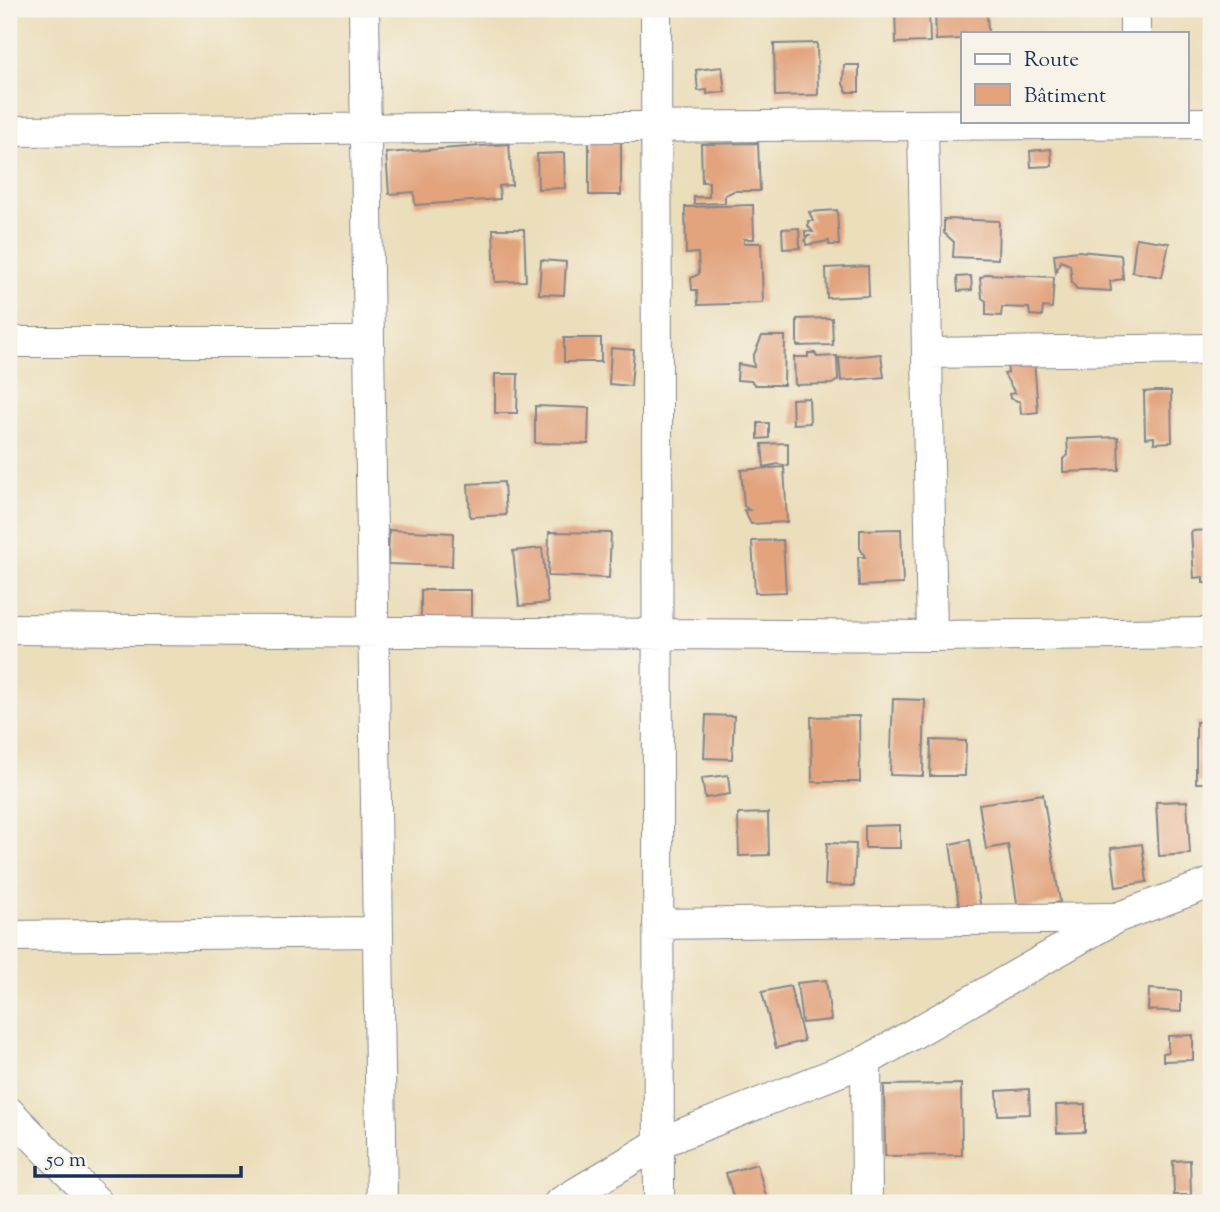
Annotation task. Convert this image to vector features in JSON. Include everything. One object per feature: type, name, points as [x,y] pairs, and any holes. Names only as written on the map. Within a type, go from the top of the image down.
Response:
[{"type":"street","points":[[364,9],[382,1203]]},
{"type":"street","points":[[656,9],[659,1203]]},
{"type":"street","points":[[1135,9],[1135,32]]},
{"type":"street","points":[[9,131],[1211,123]]},
{"type":"street","points":[[923,125],[932,636]]},
{"type":"street","points":[[9,342],[369,342]]},
{"type":"street","points":[[928,353],[1211,349]]},
{"type":"street","points":[[9,629],[932,636],[1211,633]]},
{"type":"street","points":[[559,1203],[659,1143],[866,1061],[1116,918],[1211,883]]},
{"type":"street","points":[[658,924],[1116,918]]},
{"type":"street","points":[[9,936],[377,932]]},
{"type":"street","points":[[866,1061],[867,1203]]},
{"type":"street","points":[[9,1112],[99,1203]]},
{"type":"building","points":[[815,9],[853,9],[853,11],[818,14]]},
{"type":"building","points":[[895,9],[929,9],[930,42],[896,43]]},
{"type":"building","points":[[935,9],[980,9],[980,13],[987,13],[988,32],[961,32],[961,39],[936,40]]},
{"type":"building","points":[[817,43],[818,95],[775,96],[774,44]]},
{"type":"building","points":[[844,65],[859,65],[859,92],[847,92],[843,84]]},
{"type":"building","points":[[722,67],[725,92],[707,94],[707,90],[698,91],[696,70]]},
{"type":"building","points":[[589,136],[621,136],[621,195],[589,195]]},
{"type":"building","points":[[758,143],[760,191],[734,191],[725,195],[725,203],[694,204],[694,197],[709,197],[709,182],[702,182],[701,144]]},
{"type":"building","points":[[509,144],[512,185],[499,186],[500,199],[415,205],[414,192],[389,194],[386,153]]},
{"type":"building","points":[[1051,149],[1052,166],[1031,167],[1030,151]]},
{"type":"building","points":[[564,153],[565,188],[538,189],[537,154]]},
{"type":"building","points":[[753,205],[754,239],[744,239],[744,243],[761,243],[763,303],[698,305],[697,290],[692,290],[691,278],[699,274],[698,253],[686,254],[685,207]]},
{"type":"building","points":[[837,210],[839,245],[829,245],[829,241],[806,245],[805,239],[809,236],[805,236],[805,231],[813,232],[808,226],[808,221],[813,221],[809,212]]},
{"type":"building","points":[[944,219],[999,221],[998,259],[953,257],[954,242],[944,233]]},
{"type":"building","points":[[799,228],[800,248],[783,249],[782,229]]},
{"type":"building","points":[[493,229],[524,229],[526,281],[495,282]]},
{"type":"building","points":[[1136,238],[1169,243],[1162,277],[1132,272]]},
{"type":"building","points":[[1078,251],[1121,255],[1123,279],[1110,281],[1111,291],[1077,289],[1072,283],[1070,265],[1061,261],[1056,272],[1054,254]]},
{"type":"building","points":[[541,260],[566,262],[564,295],[539,294]]},
{"type":"building","points":[[868,266],[869,296],[827,298],[826,268]]},
{"type":"building","points":[[987,274],[1054,277],[1052,308],[1043,307],[1042,316],[1030,315],[1029,308],[1002,307],[1001,316],[986,315],[986,301],[982,298],[980,278]]},
{"type":"building","points":[[971,276],[972,290],[958,291],[957,277]]},
{"type":"building","points":[[832,318],[833,345],[797,346],[797,319]]},
{"type":"building","points":[[762,336],[785,336],[784,385],[755,385],[751,381],[737,380],[738,364],[754,367],[753,357]]},
{"type":"building","points":[[564,338],[601,338],[601,362],[564,362]]},
{"type":"building","points":[[611,348],[634,350],[631,386],[609,384]]},
{"type":"building","points":[[808,353],[815,353],[817,357],[837,356],[838,380],[832,384],[795,385],[794,357],[808,357]]},
{"type":"building","points":[[881,354],[884,377],[841,381],[839,358]]},
{"type":"building","points":[[1034,359],[1038,412],[1021,414],[1020,402],[1010,398],[1009,394],[1015,393],[1004,374],[1008,373],[1007,362]]},
{"type":"building","points":[[495,374],[518,374],[517,413],[495,413]]},
{"type":"building","points":[[1171,391],[1172,442],[1154,443],[1154,437],[1145,438],[1144,392]]},
{"type":"building","points":[[809,398],[810,423],[793,424],[792,399]]},
{"type":"building","points":[[535,406],[589,408],[588,444],[535,443]]},
{"type":"building","points":[[758,423],[769,423],[769,438],[758,439]]},
{"type":"building","points":[[1118,437],[1119,470],[1063,472],[1063,459],[1068,455],[1067,439]]},
{"type":"building","points":[[788,443],[788,466],[778,464],[764,467],[762,444]]},
{"type":"building","points":[[784,467],[787,522],[751,524],[744,510],[749,510],[744,506],[741,470]]},
{"type":"building","points":[[504,482],[506,515],[470,517],[468,484]]},
{"type":"building","points":[[901,529],[903,584],[859,586],[858,557],[865,557],[860,548],[860,530]]},
{"type":"building","points":[[389,530],[453,533],[452,566],[388,564]]},
{"type":"building","points":[[1211,530],[1211,583],[1203,583],[1203,577],[1194,578],[1191,531]]},
{"type":"building","points":[[549,532],[611,533],[609,578],[548,576]]},
{"type":"building","points":[[783,540],[786,592],[755,593],[752,541]]},
{"type":"building","points":[[542,548],[548,603],[519,606],[513,551]]},
{"type":"building","points":[[421,590],[471,590],[471,622],[421,621]]},
{"type":"building","points":[[893,699],[925,700],[923,776],[890,775]]},
{"type":"building","points":[[706,715],[734,716],[732,759],[704,758]]},
{"type":"building","points":[[859,716],[860,782],[812,782],[811,717]]},
{"type":"building","points":[[1211,721],[1211,783],[1196,783],[1196,722]]},
{"type":"building","points":[[931,740],[966,741],[965,776],[930,776]]},
{"type":"building","points":[[728,775],[730,794],[705,798],[702,778]]},
{"type":"building","points":[[1043,794],[1060,902],[1018,909],[1008,845],[986,849],[979,804]]},
{"type":"building","points":[[1187,801],[1190,854],[1159,856],[1156,802]]},
{"type":"building","points":[[768,813],[769,855],[739,856],[738,814]]},
{"type":"building","points":[[900,825],[900,848],[865,848],[865,826]]},
{"type":"building","points":[[970,840],[981,910],[960,913],[950,844]]},
{"type":"building","points":[[827,843],[856,844],[854,886],[825,885]]},
{"type":"building","points":[[1142,844],[1147,882],[1116,887],[1111,848]]},
{"type":"building","points":[[826,980],[831,1020],[802,1023],[797,983]]},
{"type":"building","points":[[790,986],[804,1041],[776,1048],[762,992]]},
{"type":"building","points":[[1149,989],[1181,991],[1181,1012],[1148,1010]]},
{"type":"building","points":[[1193,1035],[1193,1060],[1163,1061],[1163,1053],[1168,1052],[1168,1036]]},
{"type":"building","points":[[961,1084],[962,1155],[885,1156],[884,1085]]},
{"type":"building","points":[[1029,1089],[1030,1114],[998,1115],[997,1091]]},
{"type":"building","points":[[1085,1104],[1085,1132],[1057,1133],[1056,1105]]},
{"type":"building","points":[[1190,1160],[1191,1195],[1174,1195],[1173,1161]]},
{"type":"building","points":[[757,1164],[768,1203],[735,1203],[726,1173]]}]
